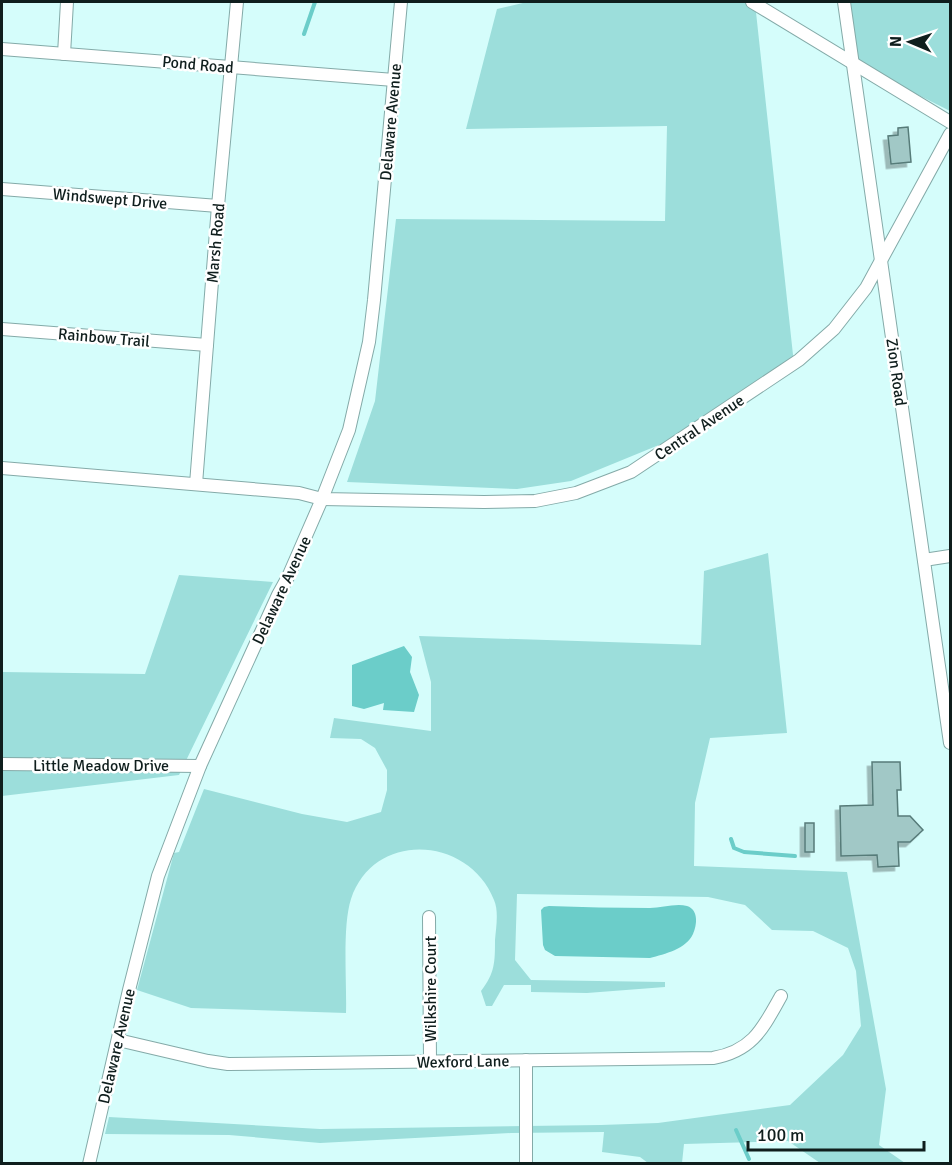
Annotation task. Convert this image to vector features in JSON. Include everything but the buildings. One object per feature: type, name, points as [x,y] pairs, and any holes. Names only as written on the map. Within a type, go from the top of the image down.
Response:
[{"type":"street","points":[[64,54],[67,2]]},
{"type":"street","name":"Marsh Road","points":[[196,484],[237,2]]},
{"type":"street","name":"Delaware Avenue","points":[[89,1164],[158,876],[200,766],[288,577],[349,430],[369,342],[401,2]]},
{"type":"street","points":[[752,2],[951,122]]},
{"type":"street","name":"Zion Road","points":[[844,2],[951,743]]},
{"type":"street","name":"Pond Road","points":[[2,49],[394,80]]},
{"type":"street","name":"Central Avenue","points":[[322,499],[524,502],[567,496],[631,471],[807,354],[830,333],[866,288],[951,134]]},
{"type":"street","name":"Windswept Drive","points":[[2,189],[218,206]]},
{"type":"street","name":"Rainbow Trail","points":[[2,329],[207,345]]},
{"type":"street","points":[[2,468],[298,493],[322,499]]},
{"type":"street","points":[[924,560],[951,556]]},
{"type":"street","name":"Little Meadow Drive","points":[[2,765],[200,766]]},
{"type":"street","name":"Wilkshire Court","points":[[429,917],[430,1061]]},
{"type":"street","name":"Wexford Lane","points":[[118,1040],[228,1064],[704,1058],[725,1056],[743,1048],[762,1031],[781,996]]},
{"type":"street","points":[[526,1060],[526,1164]]},
{"type":"shaded area","points":[[527,2],[755,3],[794,364],[698,429],[571,481],[517,489],[347,482],[375,401],[396,219],[665,221],[667,126],[466,129],[497,9]]},
{"type":"shaded area","points":[[844,2],[950,2],[950,111],[853,62]]},
{"type":"shaded area","points":[[768,553],[787,733],[710,738],[695,803],[694,866],[847,872],[886,1089],[879,1145],[905,1163],[820,1163],[788,1141],[684,1144],[682,1163],[648,1163],[640,1157],[602,1152],[604,1132],[511,1133],[320,1143],[229,1135],[105,1134],[109,1117],[320,1129],[601,1125],[658,1123],[790,1105],[843,1055],[861,1026],[856,971],[848,948],[813,931],[772,930],[745,905],[708,897],[517,894],[515,960],[531,980],[665,982],[665,987],[587,993],[531,992],[531,985],[504,985],[492,1006],[486,1006],[481,991],[492,973],[494,961],[497,914],[494,900],[482,879],[464,863],[444,853],[422,850],[400,852],[380,861],[363,877],[351,899],[346,939],[346,1013],[191,1008],[137,990],[174,853],[179,852],[204,789],[302,814],[347,822],[381,812],[387,790],[387,770],[375,748],[361,739],[330,738],[334,718],[431,731],[431,682],[419,636],[701,645],[704,571]]},
{"type":"shaded area","points":[[179,575],[273,582],[179,775],[2,796],[2,672],[145,674]]},
{"type":"shaded area","points":[[404,646],[412,657],[410,672],[419,695],[414,712],[383,710],[384,703],[364,709],[352,706],[352,665]]},
{"type":"shaded area","points":[[683,905],[694,911],[696,922],[693,934],[685,944],[650,958],[555,956],[545,950],[543,945],[541,910],[549,906],[650,908]]},
{"type":"waterway","points":[[304,34],[315,2]]},
{"type":"waterway","points":[[731,839],[734,848],[744,852],[795,856]]},
{"type":"waterway","points":[[736,1130],[749,1159]]}]
